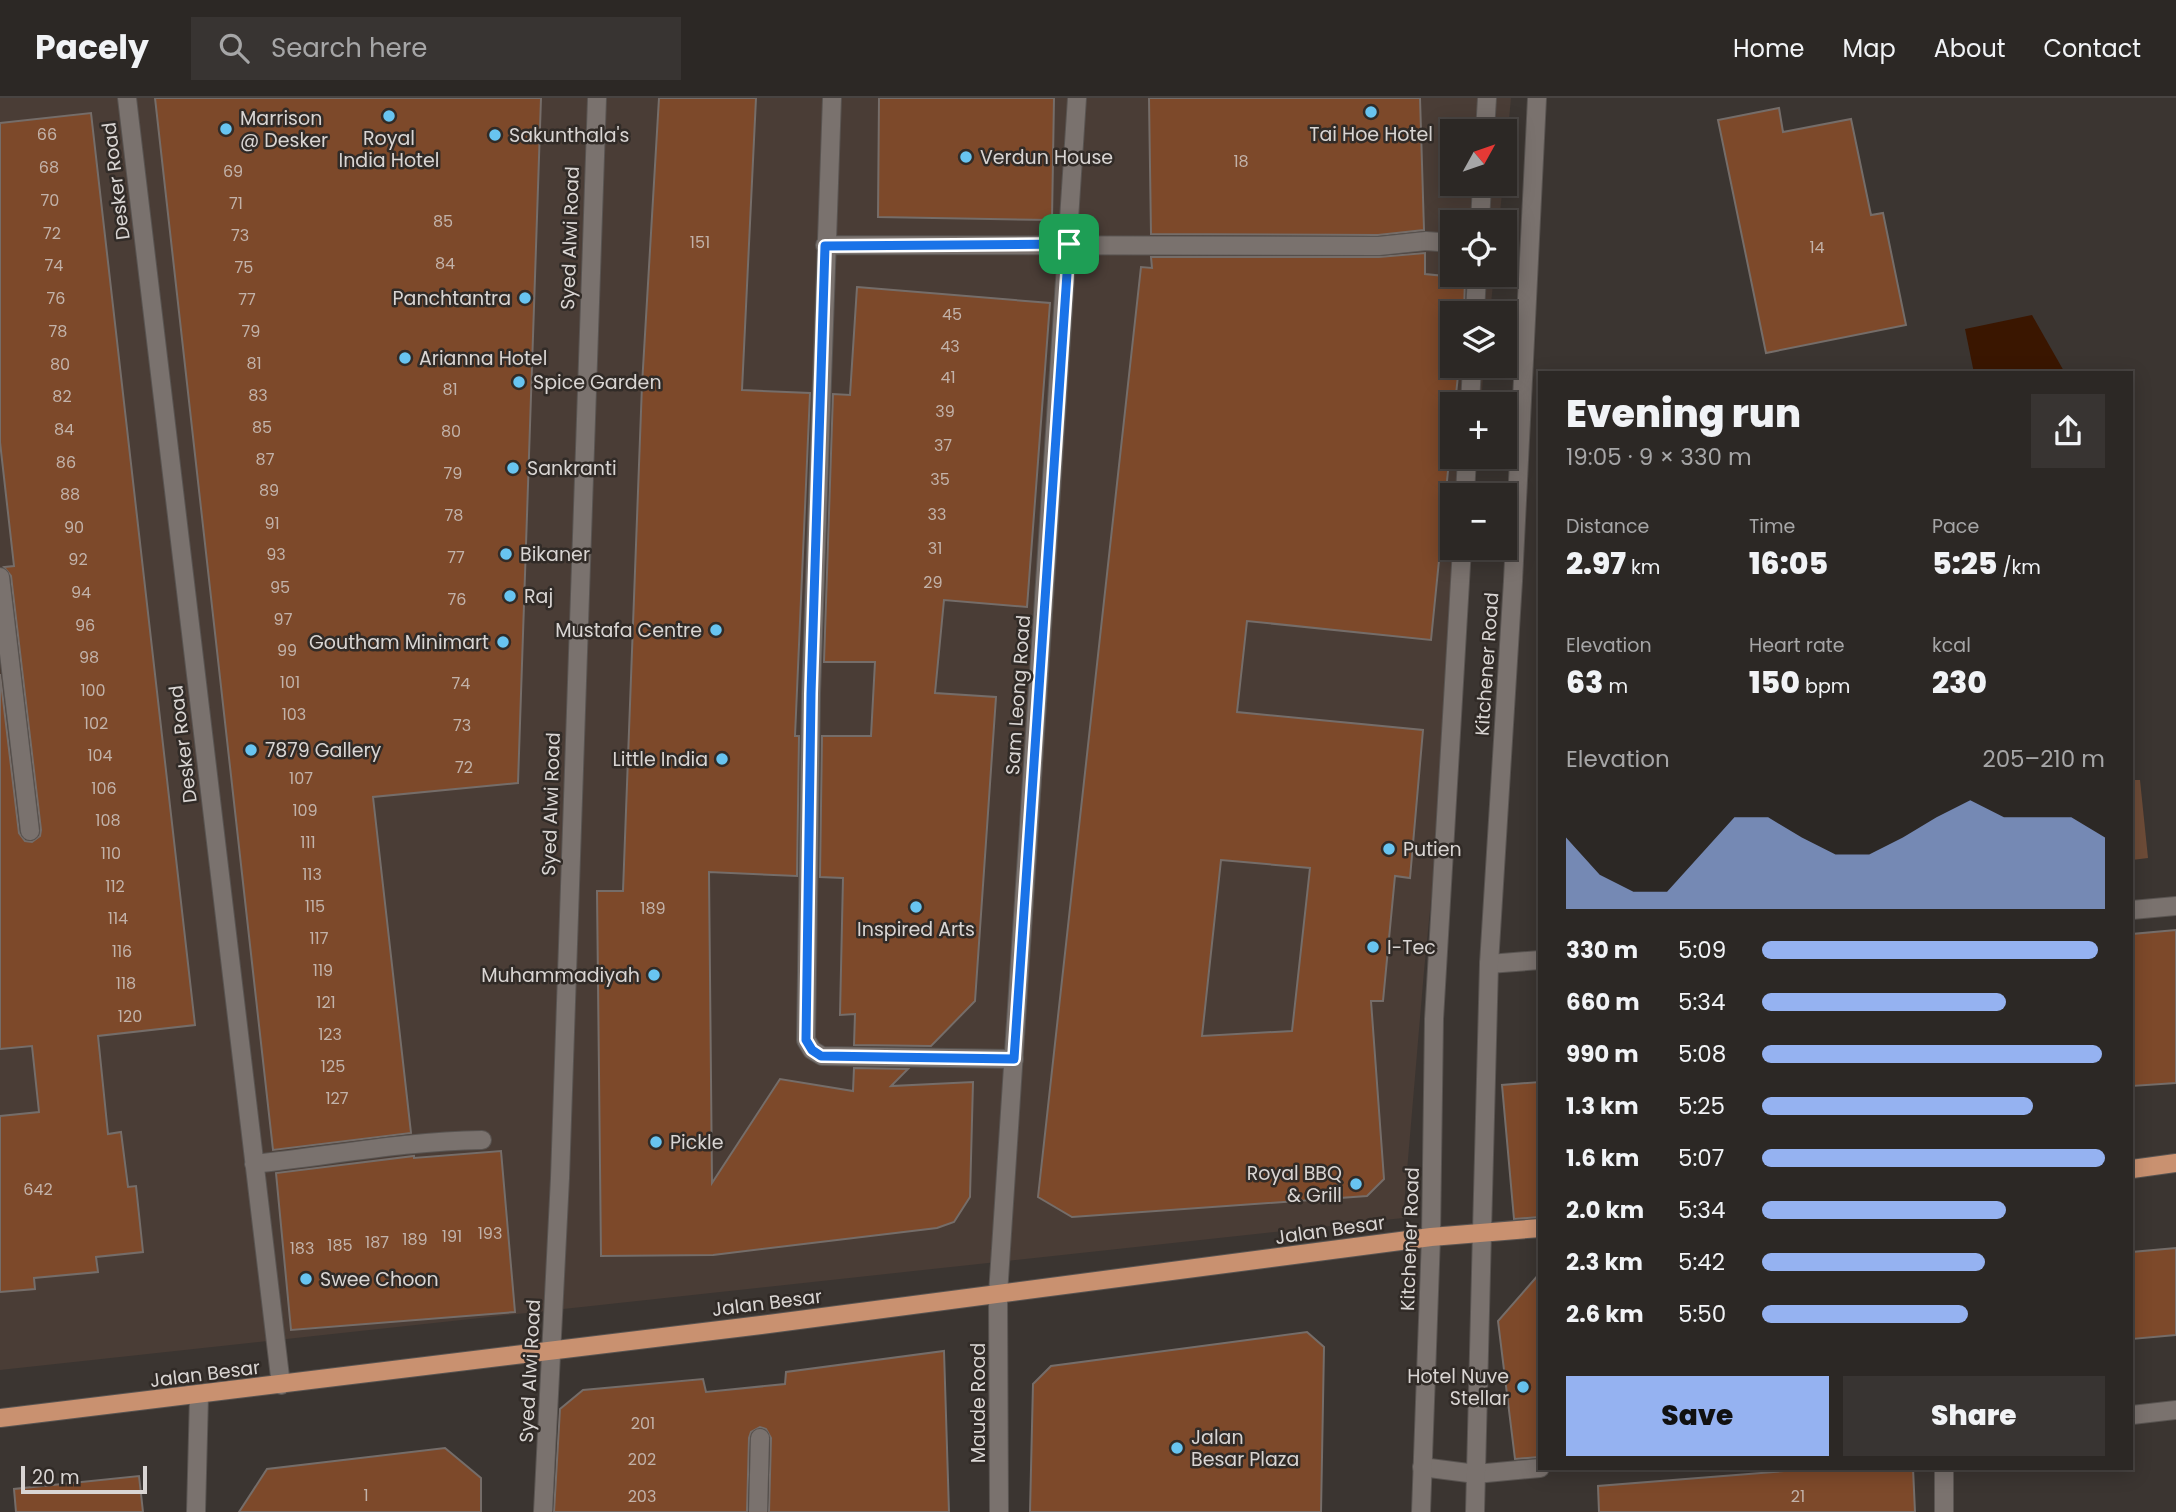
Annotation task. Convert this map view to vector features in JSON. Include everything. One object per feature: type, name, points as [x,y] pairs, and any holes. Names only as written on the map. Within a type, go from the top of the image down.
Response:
[{"type":"main road","points":[[2133,1169],[2176,1163]]},
{"type":"main road","name":"Jalan Besar","points":[[0,1418],[199,1396],[1431,1237],[1538,1228]]},
{"type":"street","name":"Desker Road","points":[[127,98],[281,1385]]},
{"type":"street","name":"Syed Alwi Road","points":[[543,1512],[552,1350],[597,98]]},
{"type":"street","points":[[832,98],[811,694],[806,1040],[812,1050],[821,1056],[1014,1059]]},
{"type":"street","name":"Sam Leong Road","points":[[998,1294],[1077,98]]},
{"type":"street","points":[[1486,119],[1488,98]]},
{"type":"street","name":"Kitchener Road","points":[[1475,1512],[1489,964],[1513,582],[1537,98]]},
{"type":"street","points":[[825,246],[1379,246],[1440,242]]},
{"type":"street","name":"Kitchener Road","points":[[1421,1512],[1431,1237],[1434,1019],[1461,560]]},
{"type":"street","points":[[0,577],[30,831]]},
{"type":"street","points":[[2133,910],[2176,906]]},
{"type":"street","points":[[1489,964],[1538,960]]},
{"type":"street","points":[[254,1164],[327,1157],[426,1141],[482,1140]]},
{"type":"street","name":"Maude Road","points":[[998,1294],[999,1512]]},
{"type":"street","points":[[196,1512],[199,1396]]},
{"type":"street","points":[[2133,1415],[2176,1410]]},
{"type":"street","points":[[758,1512],[760,1438]]},
{"type":"street","points":[[1422,1467],[1476,1474],[1538,1468]]},
{"type":"street","points":[[1944,1470],[1944,1512]]},
{"type":"shaded area","name":"Little India","points":[[0,98],[1511,98],[1509,119],[1440,119],[1440,196],[1502,196],[1500,210],[1440,210],[1440,287],[1493,287],[1491,301],[1440,301],[1440,378],[1483,378],[1482,392],[1440,392],[1440,469],[1474,469],[1472,483],[1440,483],[1440,560],[1465,560],[1424,971],[1403,1218],[0,1370]]},
{"type":"shaded area","points":[[2032,315],[2064,371],[1974,371],[1965,329]]},
{"type":"shaded area","points":[[2133,780],[2140,780],[2148,858],[2133,860]]},
{"type":"building","points":[[155,98],[541,98],[518,783],[373,797],[411,1133],[273,1150]]},
{"type":"building","points":[[659,98],[756,98],[742,390],[810,393],[795,736],[799,736],[797,876],[709,872],[712,1183],[780,1079],[853,1091],[854,1068],[908,1069],[891,1086],[973,1082],[970,1197],[954,1222],[937,1228],[713,1255],[601,1256],[597,891],[623,891],[642,385]]},
{"type":"building","name":"Verdun House","points":[[879,98],[1054,98],[1052,220],[878,217]]},
{"type":"building","points":[[1149,98],[1420,98],[1424,230],[1378,235],[1151,234]]},
{"type":"building","points":[[1779,108],[1783,132],[1851,119],[1871,215],[1883,213],[1906,325],[1766,353],[1718,120]]},
{"type":"building","points":[[91,113],[195,1025],[98,1036],[108,1134],[121,1132],[128,1187],[136,1186],[143,1252],[96,1257],[98,1272],[34,1278],[35,1289],[0,1292],[0,1116],[39,1112],[32,1046],[0,1049],[0,674],[19,833],[25,841],[32,842],[40,836],[41,830],[11,576],[4,567],[14,566],[0,442],[0,123]]},
{"type":"building","points":[[1425,253],[1425,274],[1440,276],[1440,287],[1465,287],[1464,301],[1440,301],[1440,378],[1458,378],[1456,392],[1440,392],[1440,469],[1448,469],[1447,483],[1440,483],[1440,550],[1431,640],[1247,621],[1237,712],[1423,730],[1410,878],[1395,876],[1383,1001],[1371,1001],[1384,1179],[1367,1196],[1072,1217],[1038,1197],[1141,267],[1152,268],[1151,257],[1379,257]],"holes":[[[1221,860],[1310,868],[1292,1031],[1202,1036]]]},
{"type":"building","points":[[857,287],[1050,303],[1027,607],[944,600],[935,693],[996,697],[975,1001],[931,1046],[854,1045],[855,1014],[840,1015],[843,878],[820,877],[822,736],[871,736],[875,662],[824,662],[833,394],[850,395]]},
{"type":"building","points":[[2176,930],[2176,1083],[2133,1086],[2133,934]]},
{"type":"building","points":[[1538,1082],[1538,1217],[1514,1219],[1502,1085]]},
{"type":"building","points":[[501,1151],[515,1312],[291,1330],[276,1173],[414,1156]]},
{"type":"building","points":[[2176,1248],[2176,1335],[2133,1339],[2133,1252]]},
{"type":"building","name":"Hotel Nuve Stellar","points":[[1538,1275],[1538,1457],[1515,1459],[1498,1321]]},
{"type":"building","name":"Jalan Besar Plaza","points":[[1307,1332],[1324,1347],[1321,1512],[1030,1512],[1033,1384],[1051,1366]]},
{"type":"building","points":[[944,1351],[949,1512],[769,1512],[771,1438],[766,1429],[760,1427],[751,1432],[749,1438],[747,1512],[554,1512],[560,1409],[583,1390],[703,1379],[706,1392],[785,1384],[786,1372]]},
{"type":"building","points":[[445,1448],[481,1478],[481,1512],[239,1512],[267,1469]]},
{"type":"building","points":[[1798,1470],[1913,1470],[1915,1512],[1599,1512],[1598,1486]]},
{"type":"building","points":[[139,1476],[143,1512],[16,1512],[14,1489]]},
{"type":"place","name":"Tai Hoe Hotel","points":[[1371,112]]},
{"type":"place","name":"Royal India Hotel","points":[[389,116]]},
{"type":"place","name":"Marrison @ Desker","points":[[226,129]]},
{"type":"place","name":"Sakunthala's","points":[[495,135]]},
{"type":"place","name":"Verdun House","points":[[966,157]]},
{"type":"place","name":"Panchtantra","points":[[525,298]]},
{"type":"place","name":"Arianna Hotel","points":[[405,358]]},
{"type":"place","name":"Spice Garden","points":[[519,382]]},
{"type":"place","name":"Sankranti","points":[[513,468]]},
{"type":"place","name":"Bikaner","points":[[506,554]]},
{"type":"place","name":"Raj","points":[[510,596]]},
{"type":"place","name":"Mustafa Centre","points":[[716,630]]},
{"type":"place","name":"Goutham Minimart","points":[[503,642]]},
{"type":"place","name":"7879 Gallery","points":[[251,750]]},
{"type":"place","name":"Little India","points":[[722,759]]},
{"type":"place","name":"Putien","points":[[1389,849]]},
{"type":"place","name":"Inspired Arts","points":[[916,907]]},
{"type":"place","name":"I-Tec","points":[[1373,947]]},
{"type":"place","name":"Muhammadiyah","points":[[654,975]]},
{"type":"place","name":"Pickle","points":[[656,1142]]},
{"type":"place","name":"Royal BBQ & Grill","points":[[1356,1184]]},
{"type":"place","name":"Swee Choon","points":[[306,1279]]},
{"type":"place","name":"Hotel Nuve Stellar","points":[[1523,1387]]},
{"type":"place","name":"Jalan Besar Plaza","points":[[1177,1448]]},
{"type":"route","points":[[1069,244],[1014,1059],[821,1056],[812,1050],[806,1040],[811,694],[825,246],[1069,244]]}]
